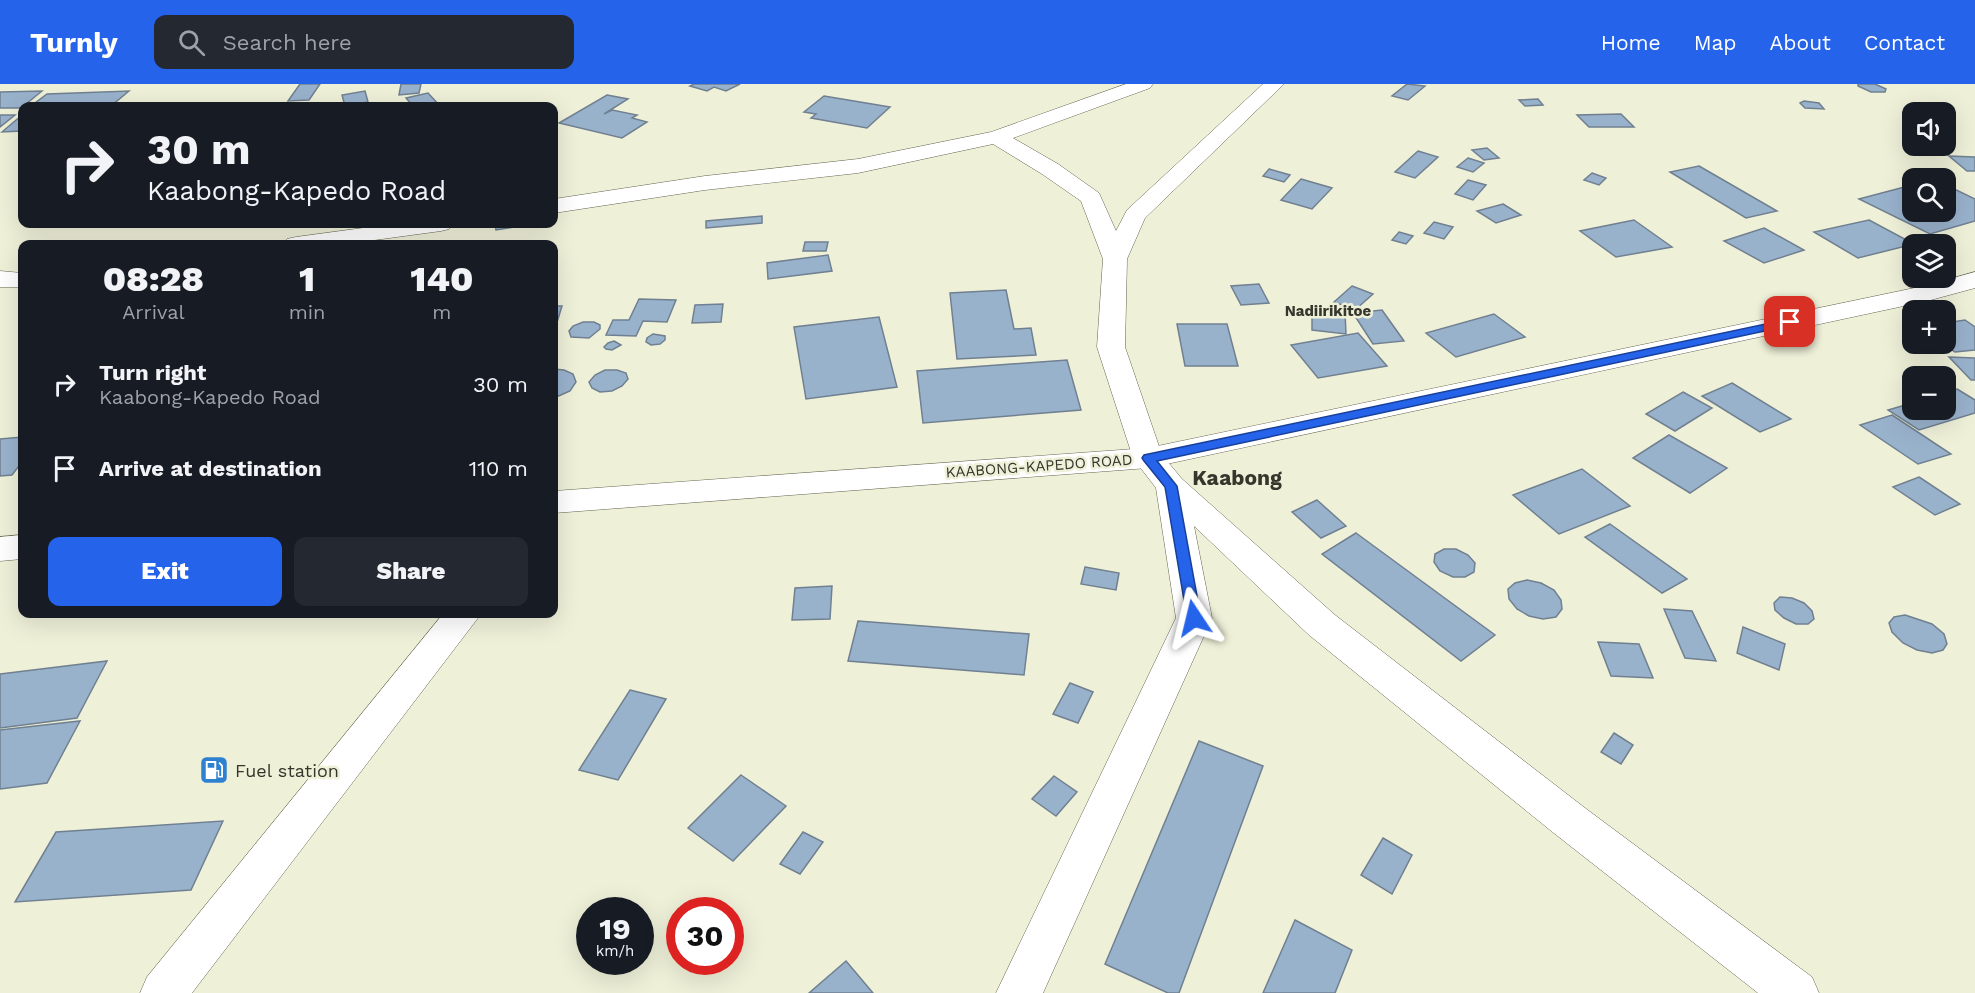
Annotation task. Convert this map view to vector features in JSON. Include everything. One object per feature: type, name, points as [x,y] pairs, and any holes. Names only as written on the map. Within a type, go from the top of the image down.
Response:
[{"type":"street","points":[[558,205],[705,183],[858,166],[996,137],[1143,84]]},
{"type":"street","points":[[1019,993],[1194,618],[1160,472],[1111,346],[1115,259],[1135,215],[1274,84]]},
{"type":"street","points":[[996,137],[1050,169],[1091,198],[1115,259]]},
{"type":"street","points":[[325,240],[412,228]]},
{"type":"street","points":[[0,279],[18,280]]},
{"type":"street","name":"KAABONG-KAPEDO ROAD","points":[[558,502],[1160,472],[1975,280]]},
{"type":"street","points":[[1160,472],[1322,625],[1560,813],[1796,993]]},
{"type":"street","points":[[0,549],[18,547]]},
{"type":"street","points":[[163,993],[460,618]]},
{"type":"building","points":[[300,84],[320,84],[309,100],[288,101]]},
{"type":"building","points":[[401,84],[421,84],[419,93],[399,95]]},
{"type":"building","points":[[694,84],[740,84],[726,91],[714,87],[707,91],[690,86]]},
{"type":"building","points":[[1407,84],[1425,86],[1408,100],[1392,96]]},
{"type":"building","points":[[1858,84],[1875,84],[1886,89],[1885,92],[1871,92]]},
{"type":"building","points":[[42,91],[28,102],[18,102],[18,108],[0,108],[0,92]]},
{"type":"building","points":[[129,91],[116,102],[36,102],[47,94]]},
{"type":"building","points":[[365,91],[368,102],[344,102],[342,95]]},
{"type":"building","points":[[428,93],[436,102],[410,102],[406,98]]},
{"type":"building","points":[[607,95],[628,99],[604,114],[612,110],[637,115],[632,118],[647,122],[622,138],[559,123]]},
{"type":"building","points":[[824,96],[890,107],[867,128],[811,118],[816,114],[804,112]]},
{"type":"building","points":[[1538,99],[1543,105],[1525,106],[1519,100]]},
{"type":"building","points":[[1804,101],[1819,103],[1824,109],[1805,108],[1800,103]]},
{"type":"building","points":[[1621,114],[1634,127],[1589,127],[1577,115]]},
{"type":"building","points":[[0,115],[15,115],[0,127]]},
{"type":"building","points":[[18,118],[18,131],[2,132]]},
{"type":"building","points":[[1487,148],[1499,158],[1484,160],[1472,150]]},
{"type":"building","points":[[1418,151],[1438,157],[1415,178],[1395,172]]},
{"type":"building","points":[[1949,156],[1975,157],[1975,171],[1967,171]]},
{"type":"building","points":[[1468,158],[1484,163],[1473,172],[1457,167]]},
{"type":"building","points":[[1699,166],[1777,211],[1746,218],[1670,172]]},
{"type":"building","points":[[1269,169],[1290,175],[1284,182],[1263,176]]},
{"type":"building","points":[[1592,173],[1606,178],[1599,185],[1584,180]]},
{"type":"building","points":[[1301,179],[1332,188],[1312,209],[1281,200]]},
{"type":"building","points":[[1468,180],[1486,185],[1473,200],[1455,194]]},
{"type":"building","points":[[1902,188],[1902,220],[1859,199]]},
{"type":"building","points":[[1956,190],[1975,199],[1975,221],[1930,234],[1906,222],[1956,222]]},
{"type":"building","points":[[1503,204],[1521,215],[1496,223],[1477,211]]},
{"type":"building","points":[[762,216],[762,223],[706,228],[706,221]]},
{"type":"building","points":[[1634,220],[1672,247],[1616,257],[1580,231]]},
{"type":"building","points":[[1869,220],[1902,238],[1902,247],[1858,258],[1814,232]]},
{"type":"building","points":[[1434,222],[1453,227],[1444,239],[1424,233]]},
{"type":"building","points":[[1764,228],[1804,250],[1764,263],[1724,241]]},
{"type":"building","points":[[1399,232],[1413,236],[1406,244],[1392,240]]},
{"type":"building","points":[[805,242],[828,242],[826,251],[803,251]]},
{"type":"building","points":[[828,255],[832,271],[768,279],[767,263]]},
{"type":"building","points":[[1259,284],[1269,303],[1241,305],[1231,286]]},
{"type":"building","points":[[1352,286],[1373,294],[1355,310],[1334,302]]},
{"type":"building","points":[[1006,290],[1014,329],[1031,328],[1036,355],[957,359],[950,293]]},
{"type":"building","points":[[639,299],[676,300],[667,322],[643,321],[636,336],[606,335],[613,320],[629,320]]},
{"type":"building","points":[[723,304],[721,322],[692,323],[695,305]]},
{"type":"building","points":[[558,306],[562,306],[558,319]]},
{"type":"building","points":[[1312,310],[1345,313],[1346,334],[1312,330]]},
{"type":"building","points":[[1382,310],[1404,341],[1373,344],[1353,313]]},
{"type":"building","points":[[1494,314],[1525,337],[1456,357],[1426,333]]},
{"type":"building","points":[[879,317],[897,387],[806,399],[794,327]]},
{"type":"building","points":[[1965,320],[1975,327],[1975,350],[1956,352],[1956,321]]},
{"type":"building","points":[[583,322],[594,322],[600,325],[600,329],[589,338],[571,337],[569,331],[573,326]]},
{"type":"building","points":[[1177,324],[1227,324],[1238,366],[1185,366]]},
{"type":"building","points":[[1358,333],[1387,366],[1318,378],[1291,345]]},
{"type":"building","points":[[653,334],[665,336],[665,340],[660,344],[651,345],[646,342],[647,338]]},
{"type":"building","points":[[614,341],[621,345],[612,350],[604,347],[608,343]]},
{"type":"building","points":[[1949,357],[1975,358],[1975,380],[1971,380]]},
{"type":"building","points":[[1067,360],[1081,410],[923,423],[917,371]]},
{"type":"building","points":[[558,369],[573,374],[576,382],[570,391],[558,396]]},
{"type":"building","points":[[605,370],[626,373],[628,379],[622,386],[612,391],[600,392],[592,388],[589,382],[595,375]]},
{"type":"building","points":[[1732,383],[1791,419],[1760,432],[1702,396]]},
{"type":"building","points":[[1956,389],[1975,400],[1975,413],[1956,419]]},
{"type":"building","points":[[1683,392],[1712,408],[1675,431],[1646,414]]},
{"type":"building","points":[[1902,406],[1902,419],[1888,410]]},
{"type":"building","points":[[1892,415],[1951,454],[1918,464],[1860,425]]},
{"type":"building","points":[[1904,420],[1952,420],[1919,430]]},
{"type":"building","points":[[1669,435],[1727,468],[1690,493],[1633,458]]},
{"type":"building","points":[[18,437],[18,467],[12,475],[0,476],[0,439]]},
{"type":"building","points":[[1582,469],[1630,506],[1559,534],[1513,495]]},
{"type":"building","points":[[1919,477],[1960,504],[1935,515],[1893,487]]},
{"type":"building","points":[[1317,500],[1346,526],[1321,538],[1292,512]]},
{"type":"building","points":[[1610,524],[1687,579],[1662,593],[1585,537]]},
{"type":"building","points":[[1356,533],[1495,635],[1461,661],[1322,554]]},
{"type":"building","points":[[1444,549],[1456,549],[1468,555],[1475,563],[1474,572],[1465,577],[1453,577],[1440,571],[1434,562],[1435,554]]},
{"type":"building","points":[[1085,567],[1119,573],[1116,590],[1081,584]]},
{"type":"building","points":[[1527,580],[1541,583],[1554,590],[1561,600],[1562,609],[1556,617],[1543,619],[1529,616],[1517,609],[1509,599],[1508,589],[1515,583]]},
{"type":"building","points":[[832,586],[830,619],[792,620],[795,588]]},
{"type":"building","points":[[1780,597],[1792,598],[1804,603],[1812,611],[1814,619],[1808,624],[1796,624],[1784,618],[1775,610],[1774,603]]},
{"type":"building","points":[[1664,609],[1692,611],[1716,661],[1685,658]]},
{"type":"building","points":[[1905,615],[1932,624],[1944,634],[1947,644],[1943,650],[1932,653],[1917,650],[1903,643],[1892,632],[1889,623],[1894,617]]},
{"type":"building","points":[[858,621],[1029,634],[1024,675],[848,661]]},
{"type":"building","points":[[1743,627],[1785,644],[1779,670],[1737,653]]},
{"type":"building","points":[[1598,642],[1639,644],[1653,678],[1611,676]]},
{"type":"building","points":[[107,661],[77,718],[0,728],[0,674]]},
{"type":"building","points":[[1070,683],[1093,692],[1078,723],[1053,714]]},
{"type":"building","points":[[630,690],[666,699],[618,780],[579,770]]},
{"type":"building","points":[[80,721],[47,783],[0,789],[0,730]]},
{"type":"building","points":[[1614,733],[1633,745],[1621,764],[1601,752]]},
{"type":"building","points":[[1199,741],[1263,766],[1179,993],[1168,993],[1105,964]]},
{"type":"building","points":[[741,775],[786,806],[733,861],[688,828]]},
{"type":"building","points":[[1054,776],[1077,792],[1056,816],[1032,799]]},
{"type":"building","points":[[223,821],[191,890],[15,902],[56,832]]},
{"type":"building","points":[[803,832],[823,842],[800,874],[780,864]]},
{"type":"building","points":[[1383,838],[1412,855],[1392,894],[1361,875]]},
{"type":"building","points":[[1295,920],[1352,950],[1335,993],[1263,993]]},
{"type":"building","points":[[846,961],[873,993],[809,993]]},
{"type":"place","name":"Fuel station","points":[[214,770]]},
{"type":"district","name":"Nadiirikitoe","points":[[1328,311]]},
{"type":"district","name":"Kaabong","points":[[1237,477]]},
{"type":"route","points":[[1194,618],[1171,486],[1149,458],[1790,322]]}]
